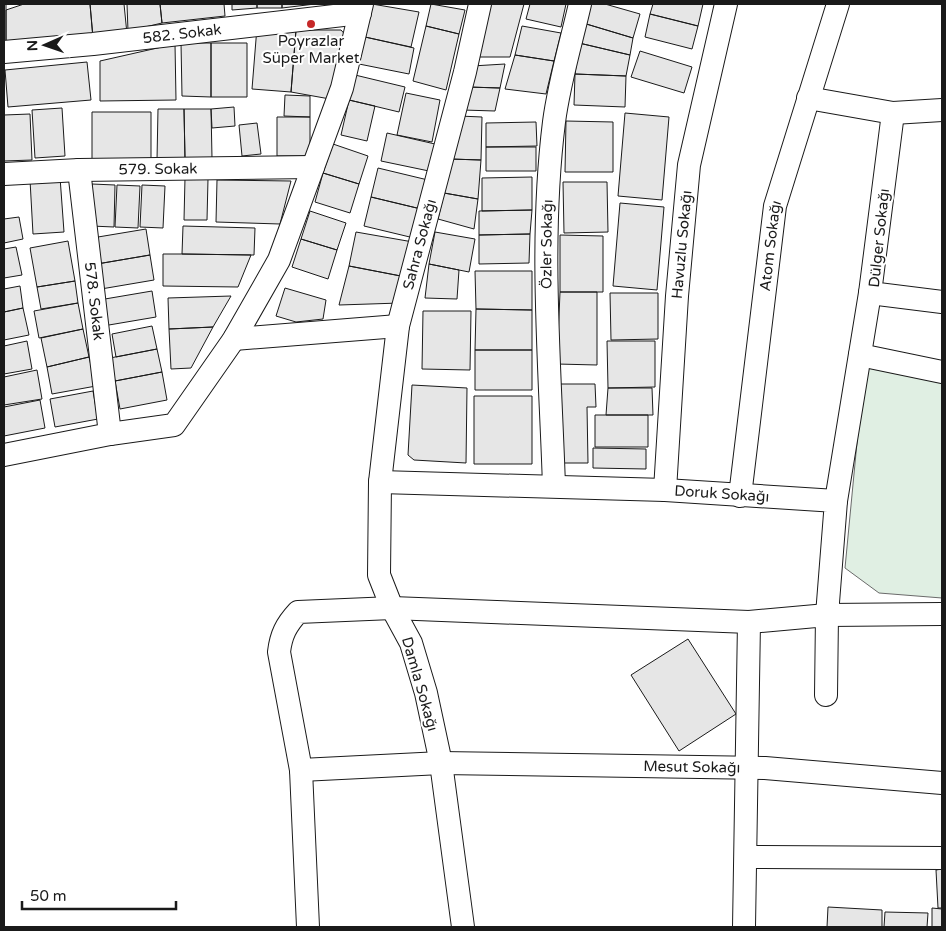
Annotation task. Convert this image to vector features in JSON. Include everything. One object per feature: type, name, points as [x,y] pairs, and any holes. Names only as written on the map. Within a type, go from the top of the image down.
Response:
[{"type":"street","name":"Sahra Sokağı","points":[[398,326],[465,72],[480,4]]},
{"type":"street","name":"Özler Sokağı","points":[[554,486],[547,262],[548,188],[554,121],[580,4]]},
{"type":"street","name":"Havuzlu Sokağı","points":[[665,490],[677,296],[689,165],[726,4]]},
{"type":"street","name":"Atom Sokağı","points":[[740,496],[775,206],[838,4]]},
{"type":"street","points":[[4,455],[110,434],[174,425],[234,339],[279,260],[342,88],[361,8]]},
{"type":"street","name":"582. Sokak","points":[[4,52],[93,44],[361,8]]},
{"type":"street","points":[[808,98],[894,113],[942,110]]},
{"type":"street","name":"Dülger Sokağı","points":[[894,113],[870,293],[942,302]]},
{"type":"street","name":"579. Sokak","points":[[4,174],[78,170],[313,167]]},
{"type":"street","name":"578. Sokak","points":[[78,170],[110,434]]},
{"type":"street","points":[[826,695],[827,615],[836,501],[870,293]]},
{"type":"street","points":[[234,339],[398,326]]},
{"type":"street","name":"Damla Sokağı","points":[[398,326],[380,482],[379,575],[392,608],[411,643],[426,693],[441,763],[463,927]]},
{"type":"street","points":[[860,355],[942,372]]},
{"type":"street","name":"Doruk Sokağı","points":[[380,482],[665,490],[836,501]]},
{"type":"street","points":[[308,927],[301,770],[279,652],[281,636],[286,625],[298,612],[392,608],[749,622],[827,615],[942,614]]},
{"type":"street","points":[[744,927],[746,857],[745,768],[749,622]]},
{"type":"street","name":"Mesut Sokağı","points":[[301,770],[441,763],[745,768],[942,783]]},
{"type":"street","points":[[746,857],[942,858]]},
{"type":"green space","points":[[865,359],[942,369],[942,598],[879,593],[845,568]]},
{"type":"building","points":[[4,4],[6,4],[6,46],[4,46]]},
{"type":"building","points":[[24,4],[90,4],[93,38],[6,46],[6,10]]},
{"type":"building","points":[[90,4],[124,4],[127,34],[93,38]]},
{"type":"building","points":[[127,4],[160,4],[162,23],[128,31]]},
{"type":"building","points":[[160,4],[224,4],[225,16],[162,23]]},
{"type":"building","points":[[232,4],[257,4],[257,8],[232,10]]},
{"type":"building","points":[[257,4],[282,4],[282,8],[257,8]]},
{"type":"building","points":[[282,4],[315,4],[282,8]]},
{"type":"building","points":[[372,4],[419,12],[411,47],[365,37]]},
{"type":"building","points":[[431,4],[465,10],[459,34],[426,26]]},
{"type":"building","points":[[488,4],[524,4],[510,57],[476,57]]},
{"type":"building","points":[[530,4],[566,4],[561,27],[526,19]]},
{"type":"building","points":[[588,4],[605,4],[640,14],[633,38],[583,23]]},
{"type":"building","points":[[653,4],[703,4],[698,26],[650,14]]},
{"type":"building","points":[[650,14],[698,26],[692,49],[645,37]]},
{"type":"building","points":[[583,23],[633,38],[630,55],[579,43]]},
{"type":"building","points":[[426,26],[459,34],[446,90],[413,81]]},
{"type":"building","points":[[522,26],[561,33],[554,61],[515,55]]},
{"type":"building","points":[[257,27],[296,30],[291,92],[252,89]]},
{"type":"building","points":[[296,30],[341,30],[349,39],[330,99],[291,92]]},
{"type":"building","points":[[365,37],[414,48],[409,74],[359,64]]},
{"type":"building","points":[[181,43],[211,43],[211,97],[182,96]]},
{"type":"building","points":[[211,43],[247,43],[247,97],[211,97]]},
{"type":"building","points":[[579,43],[630,55],[626,76],[575,74]]},
{"type":"building","points":[[175,44],[176,100],[100,101],[100,61]]},
{"type":"building","points":[[640,51],[692,67],[684,93],[631,77]]},
{"type":"building","points":[[515,55],[554,61],[546,94],[505,89]]},
{"type":"building","points":[[87,62],[91,100],[8,107],[5,70]]},
{"type":"building","points":[[505,64],[500,88],[468,87],[472,66]]},
{"type":"building","points":[[575,74],[626,76],[625,107],[574,105]]},
{"type":"building","points":[[355,75],[405,87],[399,112],[349,100]]},
{"type":"building","points":[[468,87],[500,88],[495,111],[463,110]]},
{"type":"building","points":[[406,93],[440,100],[432,142],[397,135]]},
{"type":"building","points":[[285,95],[310,96],[310,117],[284,116]]},
{"type":"building","points":[[349,100],[375,106],[367,141],[341,135]]},
{"type":"building","points":[[234,107],[235,126],[212,128],[211,109]]},
{"type":"building","points":[[62,108],[65,156],[35,158],[32,110]]},
{"type":"building","points":[[158,109],[184,109],[185,159],[157,160]]},
{"type":"building","points":[[184,109],[211,109],[212,158],[185,159]]},
{"type":"building","points":[[92,112],[151,112],[151,163],[92,163]]},
{"type":"building","points":[[625,113],[669,117],[662,200],[618,196]]},
{"type":"building","points":[[30,114],[32,160],[4,161],[4,115]]},
{"type":"building","points":[[459,116],[482,117],[481,160],[450,159]]},
{"type":"building","points":[[277,117],[310,117],[310,156],[277,156]]},
{"type":"building","points":[[566,121],[613,122],[613,172],[565,172]]},
{"type":"building","points":[[536,122],[537,146],[486,147],[486,123]]},
{"type":"building","points":[[257,123],[261,154],[242,156],[239,125]]},
{"type":"building","points":[[387,133],[435,144],[429,171],[381,161]]},
{"type":"building","points":[[333,144],[368,156],[359,184],[323,173]]},
{"type":"building","points":[[486,147],[536,147],[536,171],[486,171]]},
{"type":"building","points":[[450,159],[481,160],[478,199],[444,193]]},
{"type":"building","points":[[378,168],[428,180],[421,209],[371,197]]},
{"type":"building","points":[[323,173],[359,184],[350,213],[315,202]]},
{"type":"building","points":[[60,177],[64,232],[33,234],[30,180]]},
{"type":"building","points":[[532,177],[532,210],[482,211],[482,178]]},
{"type":"building","points":[[185,178],[208,179],[207,220],[184,220]]},
{"type":"building","points":[[217,180],[291,181],[280,224],[216,222]]},
{"type":"building","points":[[563,182],[607,182],[608,232],[564,233]]},
{"type":"building","points":[[92,184],[115,185],[114,227],[91,226]]},
{"type":"building","points":[[117,185],[140,186],[138,228],[115,227]]},
{"type":"building","points":[[142,185],[165,186],[163,228],[140,227]]},
{"type":"building","points":[[444,193],[478,199],[474,229],[438,219]]},
{"type":"building","points":[[371,197],[421,209],[414,238],[364,226]]},
{"type":"building","points":[[620,203],[664,207],[657,290],[613,286]]},
{"type":"building","points":[[532,210],[530,234],[479,235],[479,211]]},
{"type":"building","points":[[310,211],[346,223],[337,250],[301,239]]},
{"type":"building","points":[[19,217],[23,239],[4,243],[4,219]]},
{"type":"building","points":[[183,226],[255,228],[254,255],[182,254]]},
{"type":"building","points":[[146,229],[150,255],[97,264],[92,238]]},
{"type":"building","points":[[356,232],[413,242],[406,277],[349,266]]},
{"type":"building","points":[[435,232],[475,239],[469,272],[429,264]]},
{"type":"building","points":[[530,234],[529,263],[479,264],[479,235]]},
{"type":"building","points":[[560,235],[603,236],[603,292],[560,292]]},
{"type":"building","points":[[301,239],[337,250],[328,279],[292,267]]},
{"type":"building","points":[[68,241],[75,281],[37,287],[30,248]]},
{"type":"building","points":[[16,247],[22,275],[4,278],[4,249]]},
{"type":"building","points":[[163,254],[251,255],[238,287],[163,286]]},
{"type":"building","points":[[150,255],[154,280],[101,289],[97,264]]},
{"type":"building","points":[[429,264],[459,270],[457,299],[425,298]]},
{"type":"building","points":[[349,266],[406,277],[400,303],[339,305]]},
{"type":"building","points":[[475,271],[532,271],[532,310],[476,309]]},
{"type":"building","points":[[75,281],[78,303],[41,309],[37,287]]},
{"type":"building","points":[[20,286],[23,308],[4,312],[4,289]]},
{"type":"building","points":[[285,288],[326,300],[323,319],[296,322],[276,316]]},
{"type":"building","points":[[152,291],[156,317],[103,326],[99,300]]},
{"type":"building","points":[[560,292],[597,292],[597,365],[557,364]]},
{"type":"building","points":[[610,293],[658,293],[658,339],[611,340]]},
{"type":"building","points":[[231,296],[213,327],[169,329],[168,298]]},
{"type":"building","points":[[78,303],[83,329],[39,338],[34,311]]},
{"type":"building","points":[[23,308],[29,335],[4,340],[4,312]]},
{"type":"building","points":[[476,309],[532,310],[532,350],[475,350]]},
{"type":"building","points":[[423,311],[471,311],[470,370],[422,369]]},
{"type":"building","points":[[152,326],[157,349],[116,357],[112,334]]},
{"type":"building","points":[[213,327],[191,368],[171,369],[169,329]]},
{"type":"building","points":[[83,329],[89,357],[47,367],[41,338]]},
{"type":"building","points":[[27,341],[32,369],[4,374],[4,346]]},
{"type":"building","points":[[607,341],[655,341],[655,387],[608,388]]},
{"type":"building","points":[[157,349],[162,372],[115,381],[110,358]]},
{"type":"building","points":[[475,350],[532,350],[532,390],[475,390]]},
{"type":"building","points":[[89,357],[96,386],[52,394],[47,367]]},
{"type":"building","points":[[37,370],[42,399],[4,405],[4,377]]},
{"type":"building","points":[[162,372],[167,400],[120,409],[115,381]]},
{"type":"building","points":[[559,384],[595,384],[596,407],[587,407],[588,463],[560,463]]},
{"type":"building","points":[[412,385],[467,388],[466,463],[414,460],[408,455]]},
{"type":"building","points":[[608,388],[652,388],[653,415],[606,415]]},
{"type":"building","points":[[93,391],[98,419],[55,427],[50,399]]},
{"type":"building","points":[[474,396],[532,396],[532,464],[474,464]]},
{"type":"building","points":[[40,400],[45,428],[4,436],[4,407]]},
{"type":"building","points":[[595,415],[648,415],[648,447],[595,447]]},
{"type":"building","points":[[593,448],[646,449],[646,469],[593,468]]},
{"type":"building","points":[[688,639],[736,714],[679,751],[631,675]]},
{"type":"building","points":[[942,869],[942,908],[938,908],[936,870]]},
{"type":"building","points":[[828,907],[882,910],[882,927],[827,927]]},
{"type":"building","points":[[932,908],[942,909],[942,927],[932,927]]},
{"type":"building","points":[[885,912],[928,913],[927,927],[884,927]]},
{"type":"place","name":"Poyrazlar Süper Market","points":[[311,24]]}]
